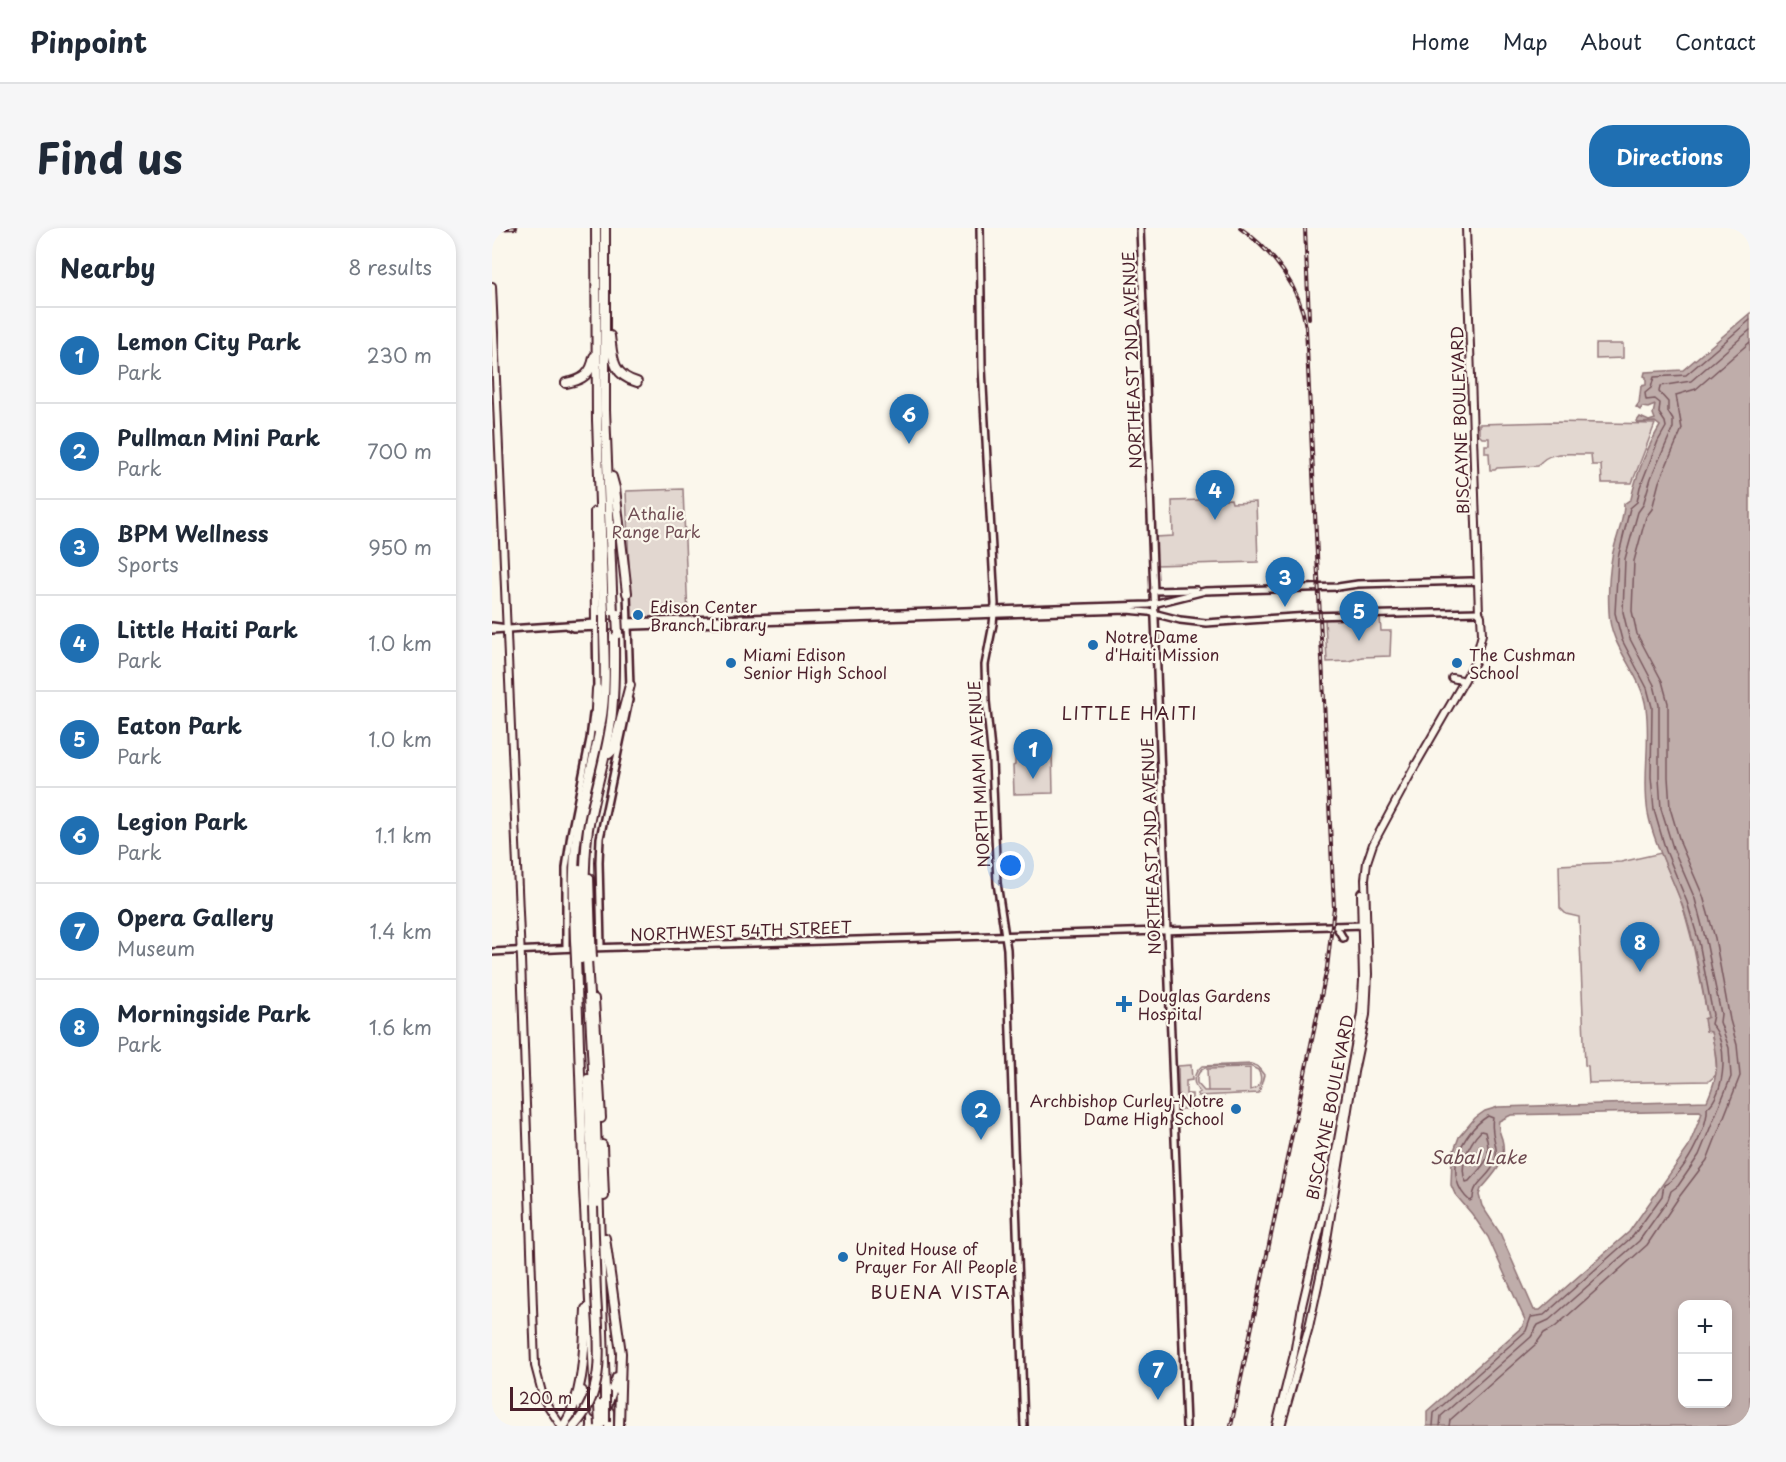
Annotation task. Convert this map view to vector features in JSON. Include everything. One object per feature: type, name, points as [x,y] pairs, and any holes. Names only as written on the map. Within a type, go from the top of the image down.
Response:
[{"type":"highway","points":[[598,228],[604,311],[613,359],[618,371],[624,377],[637,382]]},
{"type":"highway","points":[[583,940],[591,842],[616,710],[608,635],[610,615],[605,410],[605,228]]},
{"type":"highway","points":[[566,383],[580,380],[590,371],[597,326],[604,311],[609,228]]},
{"type":"highway","points":[[597,326],[599,487],[610,615]]},
{"type":"highway","points":[[605,1265],[605,1238],[585,997],[583,940],[573,884],[580,815],[595,753],[604,700],[610,615],[612,477],[610,336]]},
{"type":"highway","points":[[612,477],[627,593]]},
{"type":"highway","points":[[596,625],[595,507],[599,487]]},
{"type":"highway","points":[[580,1426],[595,1397],[601,1373],[602,1320],[594,1207],[583,940],[586,853],[590,820],[610,723],[614,686],[608,635]]},
{"type":"highway","points":[[609,754],[613,750],[630,685]]},
{"type":"highway","points":[[595,753],[593,748],[597,689]]},
{"type":"highway","points":[[585,997],[591,1040],[606,1283],[607,1391],[603,1425]]},
{"type":"highway","points":[[585,997],[590,1266],[597,1408]]},
{"type":"highway","points":[[574,1426],[593,1396],[599,1364],[589,1044],[591,1040]]},
{"type":"highway","points":[[580,1426],[587,1301],[591,1283]]},
{"type":"highway","points":[[606,1283],[618,1334],[621,1361],[620,1426]]},
{"type":"highway","points":[[589,1293],[597,1408],[603,1425]]},
{"type":"highway","points":[[603,1425],[615,1387],[618,1334]]},
{"type":"highway","points":[[561,1425],[577,1398],[584,1348]]},
{"type":"main road","name":"NORTH MIAMI AVENUE","points":[[981,228],[981,332],[994,612],[985,665],[986,701],[993,775],[997,883],[1006,936],[1024,1426]]},
{"type":"main road","name":"NORTHEAST 2ND AVENUE","points":[[1140,228],[1186,1426]]},
{"type":"main road","name":"BISCAYNE BOULEVARD","points":[[1277,1425],[1313,1310],[1366,1015],[1368,989],[1361,879],[1365,854],[1392,802],[1398,796],[1456,693],[1476,647],[1479,612],[1466,228]]},
{"type":"main road","points":[[492,286],[535,1366],[544,1400],[561,1425]]},
{"type":"main road","points":[[1153,591],[1477,582]]},
{"type":"main road","points":[[492,628],[994,612],[1153,604],[1205,591]]},
{"type":"main road","points":[[601,947],[600,838],[628,709],[630,685],[627,593]]},
{"type":"main road","points":[[994,612],[1127,610],[1149,608],[1153,604]]},
{"type":"main road","points":[[1127,610],[1206,623],[1309,616],[1479,612]]},
{"type":"main road","name":"BISCAYNE BOULEVARD","points":[[1456,693],[1473,666],[1479,651],[1482,616],[1479,612]]},
{"type":"main road","points":[[596,625],[608,635]]},
{"type":"main road","points":[[608,635],[599,633],[620,631],[625,633],[629,641]]},
{"type":"main road","points":[[566,948],[566,868],[608,635]]},
{"type":"main road","points":[[1452,678],[1461,680]]},
{"type":"main road","name":"BISCAYNE BOULEVARD","points":[[1277,1425],[1330,1182],[1362,1008],[1365,925]]},
{"type":"main road","name":"NORTHWEST 54TH STREET","points":[[492,952],[1365,925]]},
{"type":"main road","points":[[1336,926],[1343,938]]},
{"type":"main road","points":[[1330,1182],[1334,1190]]},
{"type":"main road","points":[[1317,1238],[1327,1240]]},
{"type":"main road","points":[[1302,1306],[1313,1310]]},
{"type":"green space","points":[[1596,344],[1623,344],[1623,358],[1596,359]]},
{"type":"green space","points":[[1552,422],[1655,424],[1632,483],[1602,483],[1601,465],[1592,465],[1591,454],[1554,455],[1542,461],[1538,466],[1490,470],[1489,453],[1485,453],[1485,445],[1489,445],[1489,438],[1482,438],[1479,435],[1479,424]]},
{"type":"green space","name":"Athalie Range Park","points":[[683,489],[688,618],[633,620],[631,618],[626,491]]},
{"type":"green space","points":[[1231,499],[1232,503],[1256,502],[1258,562],[1156,565],[1155,537],[1173,536],[1172,501]]},
{"type":"green space","points":[[1380,617],[1381,631],[1391,631],[1390,656],[1327,662],[1325,619]]},
{"type":"green space","points":[[1052,748],[1053,793],[1014,794],[1015,749]]},
{"type":"green space","points":[[1661,853],[1682,903],[1693,944],[1708,1018],[1707,1031],[1711,1031],[1715,1050],[1717,1074],[1709,1081],[1589,1083],[1588,1066],[1585,1065],[1579,917],[1566,914],[1560,908],[1559,865],[1621,862]]},
{"type":"green space","points":[[1251,1064],[1257,1066],[1264,1075],[1259,1093],[1198,1096],[1200,1092],[1195,1086],[1194,1079],[1202,1066]],"holes":[[[1250,1066],[1260,1073],[1259,1085],[1250,1090],[1250,1068],[1207,1069],[1208,1091],[1204,1091],[1197,1083],[1197,1078],[1200,1071],[1207,1067]]]},
{"type":"green space","points":[[1191,1065],[1192,1080],[1186,1081],[1186,1094],[1192,1094],[1192,1109],[1179,1109],[1178,1066]]},
{"type":"water","name":"Sabal Lake","points":[[1750,313],[1750,1426],[1427,1426],[1427,1411],[1522,1327],[1525,1320],[1488,1237],[1455,1194],[1451,1185],[1452,1156],[1459,1137],[1475,1118],[1485,1111],[1498,1107],[1707,1101],[1716,1074],[1715,1051],[1711,1032],[1706,1031],[1704,1019],[1708,1017],[1694,945],[1686,916],[1658,847],[1648,813],[1646,708],[1639,684],[1615,637],[1609,612],[1611,564],[1623,518],[1624,504],[1631,499],[1643,461],[1660,426],[1655,422],[1638,423],[1637,421],[1640,417],[1649,421],[1655,419],[1653,414],[1655,405],[1648,408],[1642,407],[1640,410],[1636,407],[1639,403],[1641,386],[1646,385],[1645,372],[1683,370]],"holes":[[[1700,1111],[1702,1113],[1688,1148],[1629,1232],[1540,1310],[1534,1310],[1500,1233],[1482,1206],[1479,1195],[1481,1189],[1499,1167],[1503,1154],[1499,1121],[1511,1115]]]},
{"type":"railway","points":[[492,229],[516,228]]},
{"type":"railway","points":[[1231,1426],[1327,968],[1334,907],[1306,327],[1298,298],[1283,271],[1274,259],[1240,228]]},
{"type":"railway","points":[[1305,228],[1309,318]]},
{"type":"place","name":"Legion Park","points":[[909,444]]},
{"type":"place","name":"Little Haiti Park","points":[[1215,520]]},
{"type":"place","name":"BPM Wellness","points":[[1285,607]]},
{"type":"place","name":"Edison Center Branch Library","points":[[638,615]]},
{"type":"place","name":"Eaton Park","points":[[1359,641]]},
{"type":"place","name":"Notre Dame d'Haiti Mission","points":[[1093,645]]},
{"type":"place","name":"Miami Edison Senior High School","points":[[731,663]]},
{"type":"place","name":"The Cushman School","points":[[1457,663]]},
{"type":"place","name":"Lemon City Park","points":[[1033,779]]},
{"type":"place","name":"Morningside Park","points":[[1640,972]]},
{"type":"place","name":"Douglas Gardens Hospital","points":[[1124,1004]]},
{"type":"place","name":"Archbishop Curley-Notre Dame High School","points":[[1236,1109]]},
{"type":"place","name":"Pullman Mini Park","points":[[981,1140]]},
{"type":"place","name":"United House of Prayer For All People","points":[[843,1257]]},
{"type":"place","name":"Opera Gallery","points":[[1158,1400]]},
{"type":"district","name":"LITTLE HAITI","points":[[1130,712]]},
{"type":"district","name":"BUENA VISTA","points":[[941,1291]]}]
